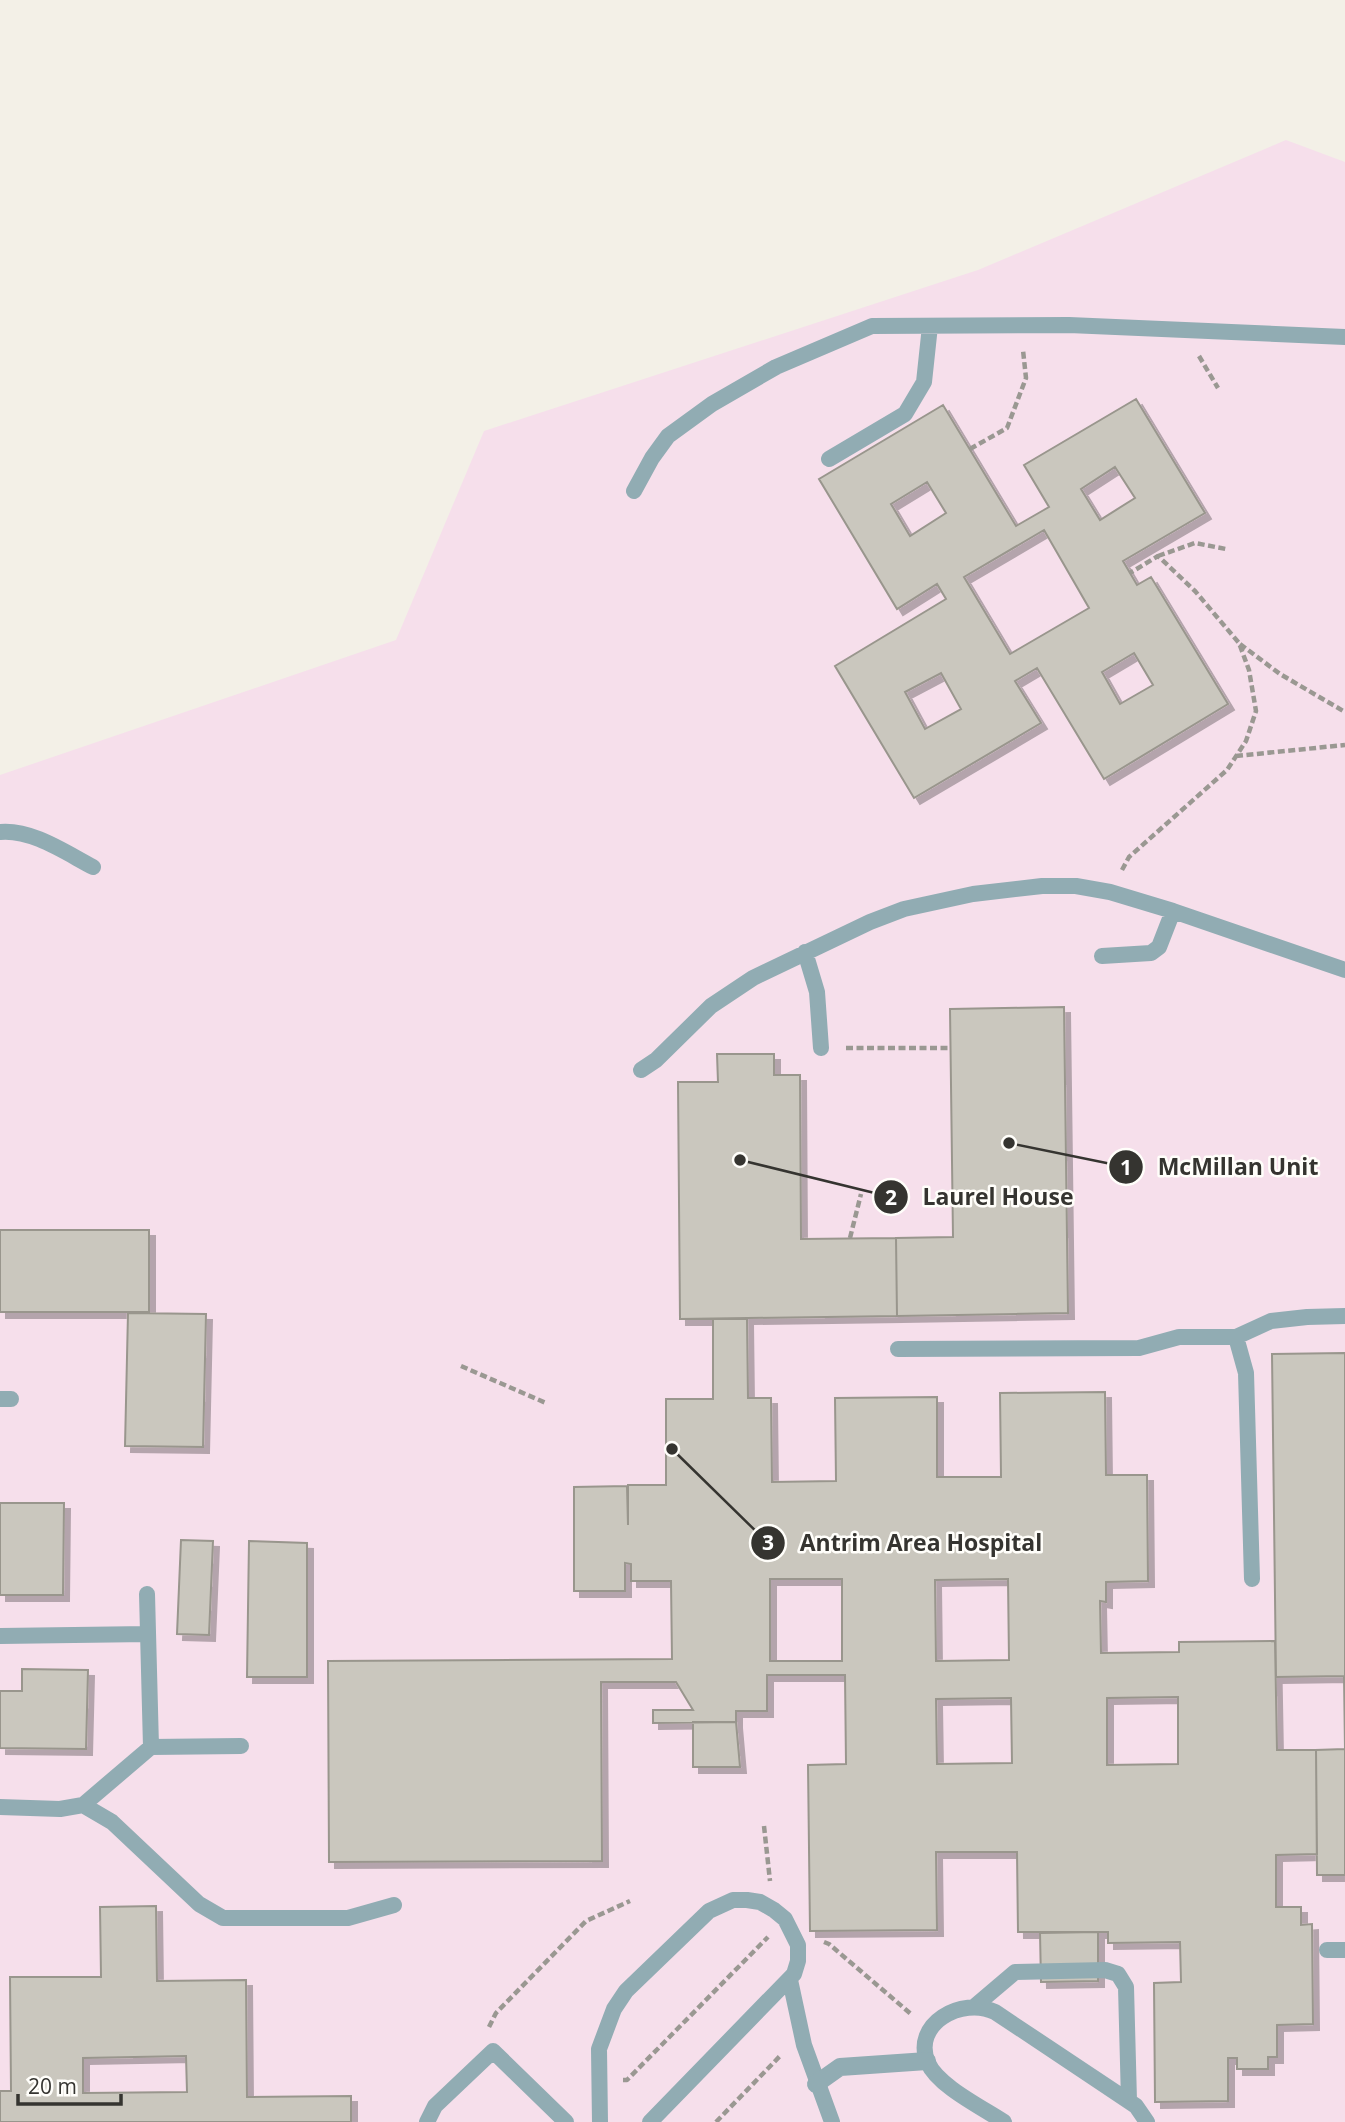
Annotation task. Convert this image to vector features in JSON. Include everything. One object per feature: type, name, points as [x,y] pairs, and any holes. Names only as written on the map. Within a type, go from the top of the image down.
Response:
[{"type":"street","points":[[816,2084],[840,2067],[927,2061]]},
{"type":"lane","points":[[634,491],[668,436],[712,404],[776,367],[872,326],[1069,325],[1345,337]]},
{"type":"lane","points":[[828,459],[905,414],[924,382],[930,326]]},
{"type":"lane","points":[[0,832],[16,832],[33,838],[93,867]]},
{"type":"lane","points":[[641,1070],[656,1060],[711,1006],[753,978],[870,922],[939,900],[1042,886],[1076,886],[1110,892],[1173,911],[1345,970]]},
{"type":"lane","points":[[1102,957],[1152,953],[1159,947],[1173,911]]},
{"type":"lane","points":[[805,952],[817,992],[821,1048]]},
{"type":"lane","points":[[898,1349],[1139,1348],[1179,1337],[1236,1337],[1271,1321],[1345,1316]]},
{"type":"lane","points":[[1236,1337],[1246,1373],[1252,1578]]},
{"type":"lane","points":[[146,1594],[151,1747]]},
{"type":"lane","points":[[0,1636],[148,1634]]},
{"type":"lane","points":[[0,1807],[60,1809],[83,1805],[151,1747],[241,1746]]},
{"type":"lane","points":[[83,1805],[112,1822],[199,1904],[223,1918],[348,1919],[394,1905]]},
{"type":"lane","points":[[600,2122],[599,2049],[614,2009],[626,1991],[709,1911],[720,1905],[747,1900],[760,1902],[784,1920],[798,1945],[798,1961],[790,1980],[650,2122]]},
{"type":"lane","points":[[1327,1950],[1345,1950]]},
{"type":"lane","points":[[1004,2122],[939,2078],[927,2061],[927,2041],[935,2023],[948,2013],[975,2006],[1015,1972],[1105,1970],[1118,1974],[1126,1987],[1129,2101]]},
{"type":"lane","points":[[790,1980],[801,2034],[816,2084],[832,2122]]},
{"type":"lane","points":[[975,2006],[995,2012],[1129,2101],[1140,2110],[1147,2122]]},
{"type":"lane","points":[[427,2122],[435,2106],[493,2051],[566,2122]]},
{"type":"path","points":[[970,449],[1007,429],[1026,378],[1021,325]]},
{"type":"path","points":[[1130,573],[1158,556],[1195,543],[1226,549]]},
{"type":"path","points":[[1158,556],[1195,591],[1239,643],[1280,674],[1345,712]]},
{"type":"path","points":[[1110,892],[1129,857],[1227,770],[1246,741],[1256,710],[1249,670],[1239,643]]},
{"type":"path","points":[[1236,756],[1345,745]]},
{"type":"path","points":[[821,1048],[950,1048]]},
{"type":"path","points":[[850,1238],[861,1194]]},
{"type":"path","points":[[461,1366],[546,1403]]},
{"type":"path","points":[[764,1826],[784,1920],[829,1944],[931,2031]]},
{"type":"path","points":[[493,2051],[486,2032],[496,2013],[586,1921],[630,1901]]},
{"type":"path","points":[[598,2081],[628,2080],[784,1920]]},
{"type":"path","points":[[716,2122],[801,2034]]},
{"type":"shaded area","points":[[1286,140],[1345,162],[1345,2122],[0,2122],[0,775],[396,640],[484,431],[978,270]]},
{"type":"building","points":[[1136,399],[1205,513],[1123,561],[1137,585],[1151,577],[1228,704],[1104,779],[1037,668],[1015,681],[1041,723],[914,798],[835,666],[946,599],[937,584],[897,609],[819,479],[943,405],[1016,526],[1049,507],[1024,465]],"holes":[[[1115,467],[1135,498],[1100,520],[1081,489]],[[927,482],[946,513],[910,536],[891,504]],[[1044,530],[1089,608],[1010,654],[964,577]],[[1134,653],[1153,685],[1120,704],[1102,672]],[[941,673],[961,709],[925,729],[905,692]]]},
{"type":"building","points":[[1064,1007],[1068,1313],[897,1316],[896,1238],[953,1237],[950,1009]]},
{"type":"building","points":[[717,1054],[774,1054],[774,1075],[800,1075],[801,1239],[896,1238],[897,1316],[680,1319],[678,1082],[718,1082]]},
{"type":"building","points":[[0,1230],[149,1230],[149,1312],[0,1312]]},
{"type":"building","points":[[128,1313],[206,1314],[203,1447],[125,1446]]},
{"type":"building","points":[[747,1318],[748,1398],[771,1398],[772,1482],[836,1481],[835,1398],[937,1397],[937,1477],[1001,1477],[1000,1393],[1105,1392],[1106,1475],[1147,1475],[1148,1581],[1106,1582],[1106,1602],[1100,1601],[1101,1653],[1179,1652],[1179,1642],[1275,1641],[1277,1750],[1316,1750],[1317,1854],[1276,1855],[1276,1907],[1301,1907],[1301,1925],[1312,1924],[1313,2024],[1277,2025],[1277,2057],[1268,2057],[1268,2069],[1237,2069],[1237,2058],[1228,2058],[1228,2101],[1155,2102],[1154,1983],[1181,1982],[1180,1942],[1108,1943],[1108,1932],[1018,1932],[1017,1852],[936,1852],[937,1930],[810,1931],[808,1765],[846,1764],[845,1675],[767,1675],[767,1711],[736,1711],[736,1722],[653,1723],[653,1710],[693,1710],[676,1682],[601,1682],[602,1861],[329,1862],[328,1661],[672,1659],[671,1581],[631,1581],[631,1564],[625,1563],[625,1591],[574,1591],[574,1487],[627,1486],[628,1525],[628,1485],[666,1485],[666,1399],[713,1399],[713,1319]],"holes":[[[770,1579],[842,1579],[842,1661],[770,1661]],[[1008,1579],[1009,1660],[936,1661],[935,1580]],[[1178,1697],[1178,1764],[1107,1765],[1107,1698]],[[1011,1698],[1012,1763],[937,1764],[936,1699]]]},
{"type":"building","points":[[1345,1353],[1345,1749],[1344,1676],[1276,1677],[1272,1354]]},
{"type":"building","points":[[0,1503],[64,1503],[63,1595],[0,1595]]},
{"type":"building","points":[[181,1540],[213,1541],[209,1635],[177,1634]]},
{"type":"building","points":[[249,1541],[307,1543],[307,1677],[247,1677]]},
{"type":"building","points":[[22,1669],[88,1670],[86,1749],[0,1748],[0,1691],[22,1691]]},
{"type":"building","points":[[693,1722],[736,1722],[740,1767],[693,1767]]},
{"type":"building","points":[[1345,1749],[1345,1875],[1317,1875],[1316,1750]]},
{"type":"building","points":[[156,1906],[157,1981],[246,1980],[247,2097],[351,2096],[351,2122],[0,2122],[0,2091],[11,2091],[10,1977],[101,1977],[100,1907]],"holes":[[[186,2056],[187,2092],[83,2093],[83,2058]]]},
{"type":"building","points":[[1098,1932],[1098,1981],[1041,1982],[1040,1933]]},
{"type":"place","name":"McMillan Unit","points":[[1009,1143]]},
{"type":"place","name":"Laurel House","points":[[740,1160]]},
{"type":"place","name":"Antrim Area Hospital","points":[[672,1449]]}]
